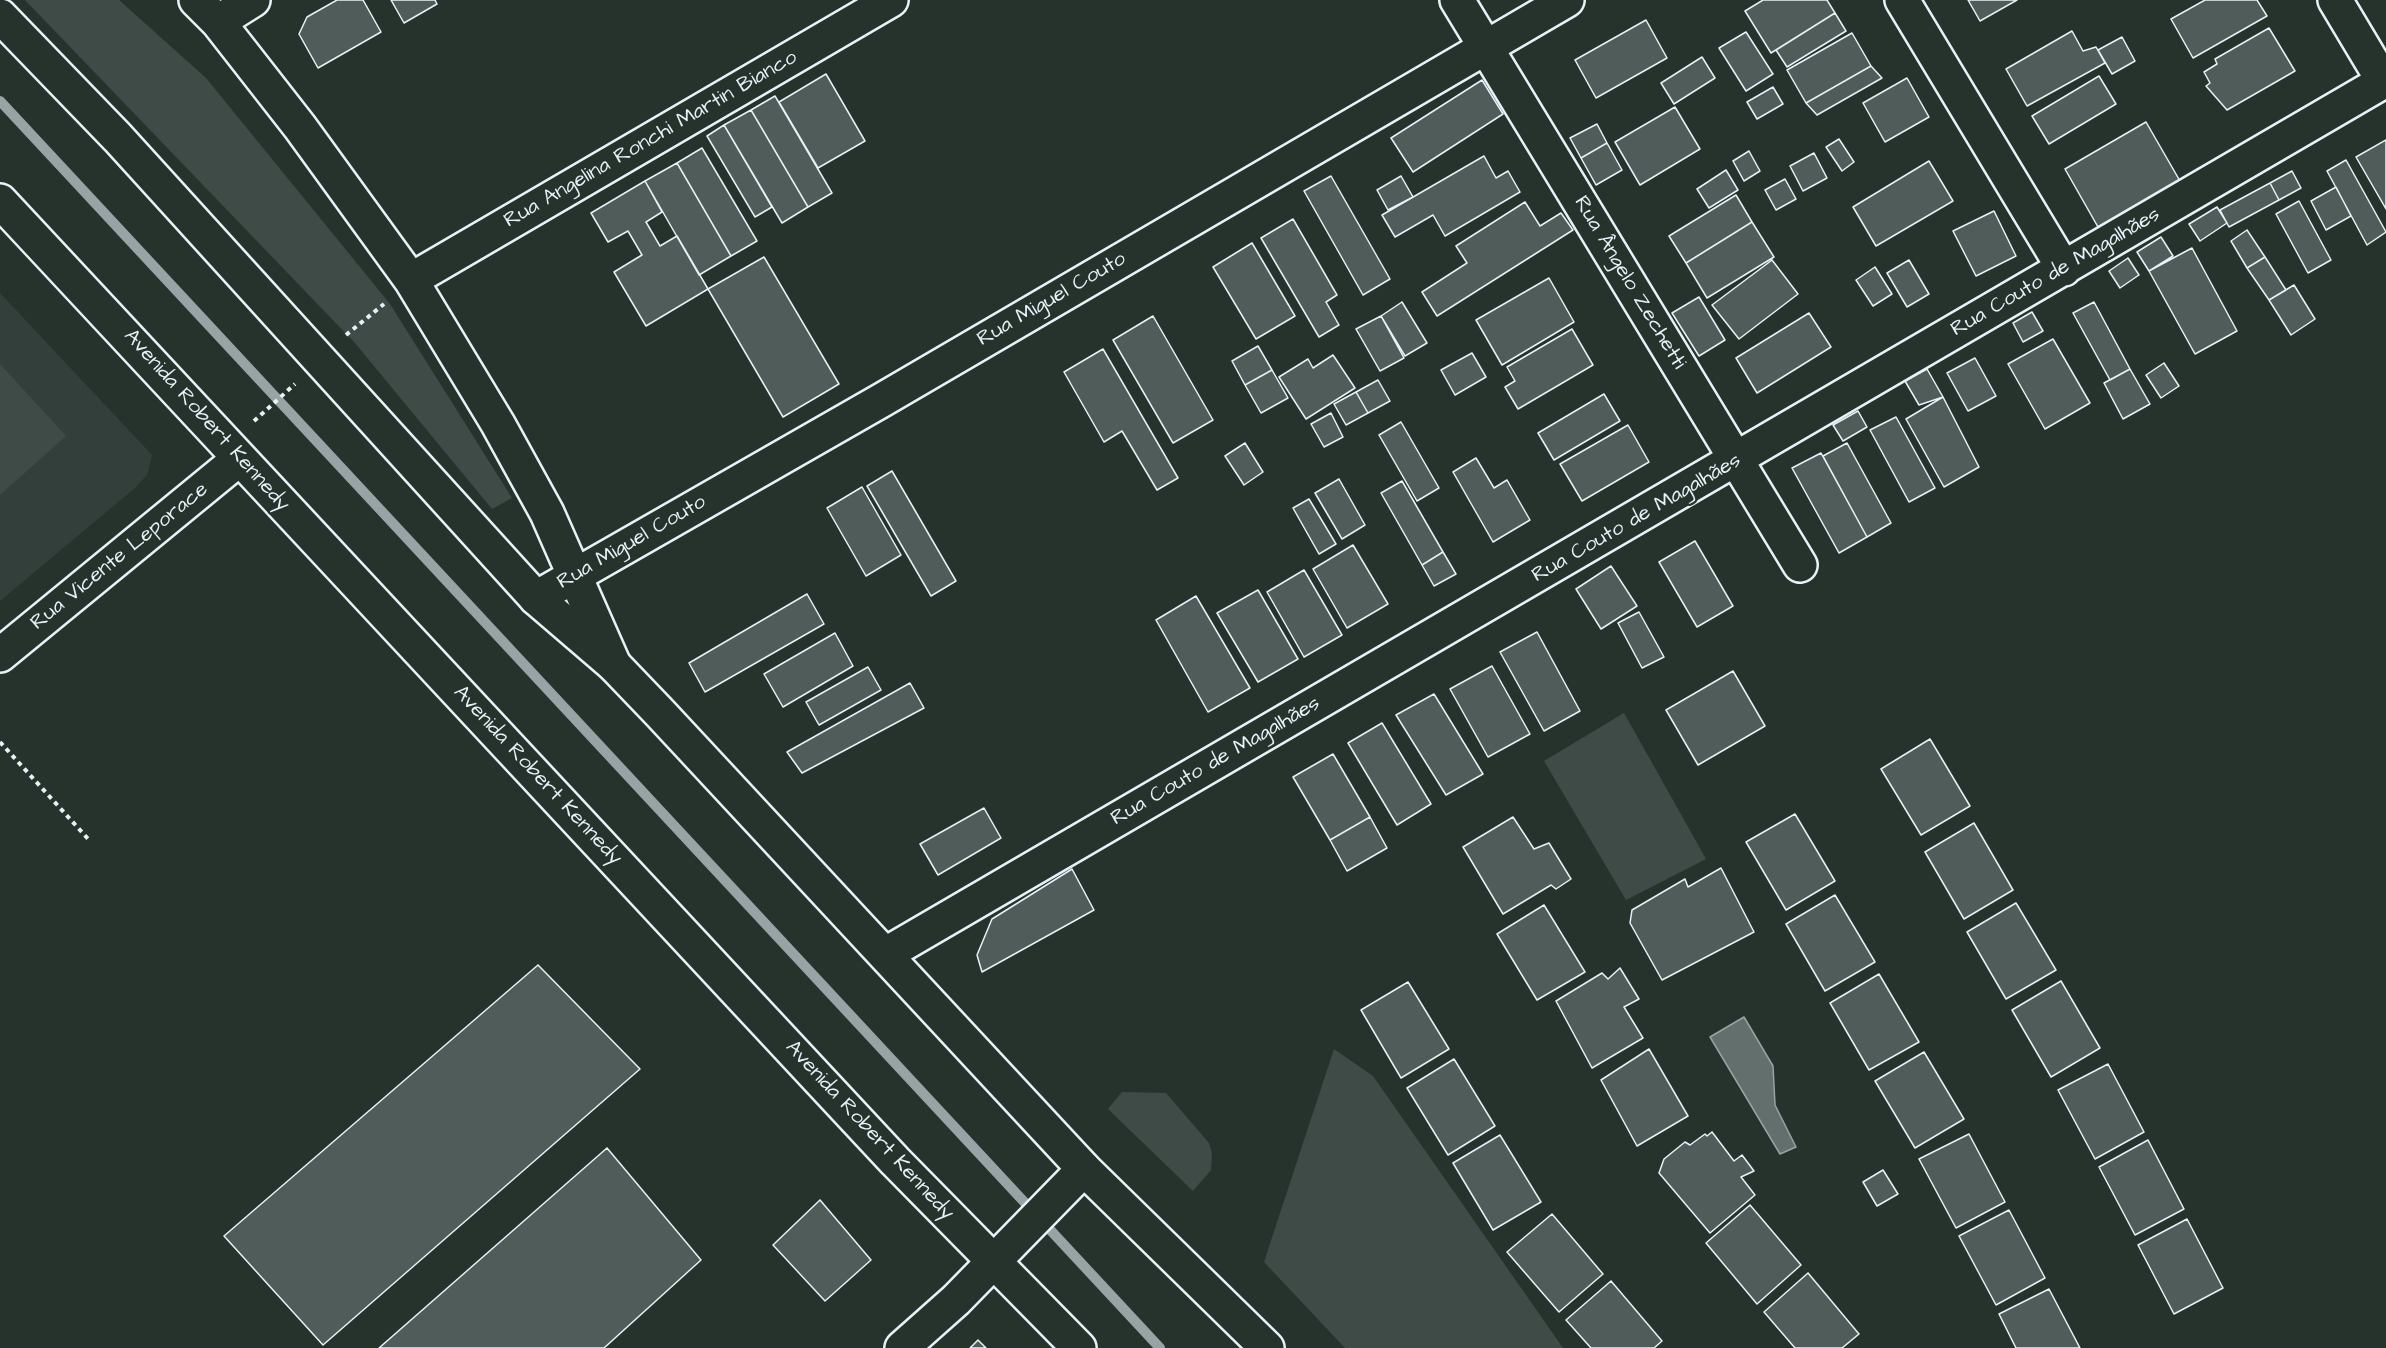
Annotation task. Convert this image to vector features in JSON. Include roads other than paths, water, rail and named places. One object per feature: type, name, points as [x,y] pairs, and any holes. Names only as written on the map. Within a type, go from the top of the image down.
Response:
[{"type":"street","points":[[253,0],[207,11],[300,127],[411,280],[504,434],[547,513],[614,665]]},
{"type":"street","name":"Rua Angelina Ronchi Martin Bianco","points":[[411,280],[843,12],[891,0]]},
{"type":"street","name":"Rua Ângelo Zechetti","points":[[1457,0],[1800,565]]},
{"type":"street","name":"Rua Miguel Couto","points":[[536,598],[1567,0]]},
{"type":"street","points":[[1902,0],[2064,269]]},
{"type":"street","points":[[2335,0],[2385,81]]},
{"type":"street","points":[[0,16],[118,138],[307,371],[536,598],[614,665],[886,954],[1084,1169],[1267,1348]]},
{"type":"street","name":"Rua Couto de Magalhães","points":[[886,954],[1737,461],[2385,81]]},
{"type":"street","name":"Avenida Robert Kennedy","points":[[0,201],[895,1161],[998,1257],[1078,1348]]},
{"type":"street","name":"Rua Vicente Leporace","points":[[0,655],[239,459]]},
{"type":"street","points":[[902,1348],[957,1300],[1084,1169]]},
{"type":"waterway","points":[[0,101],[1160,1348]]}]
